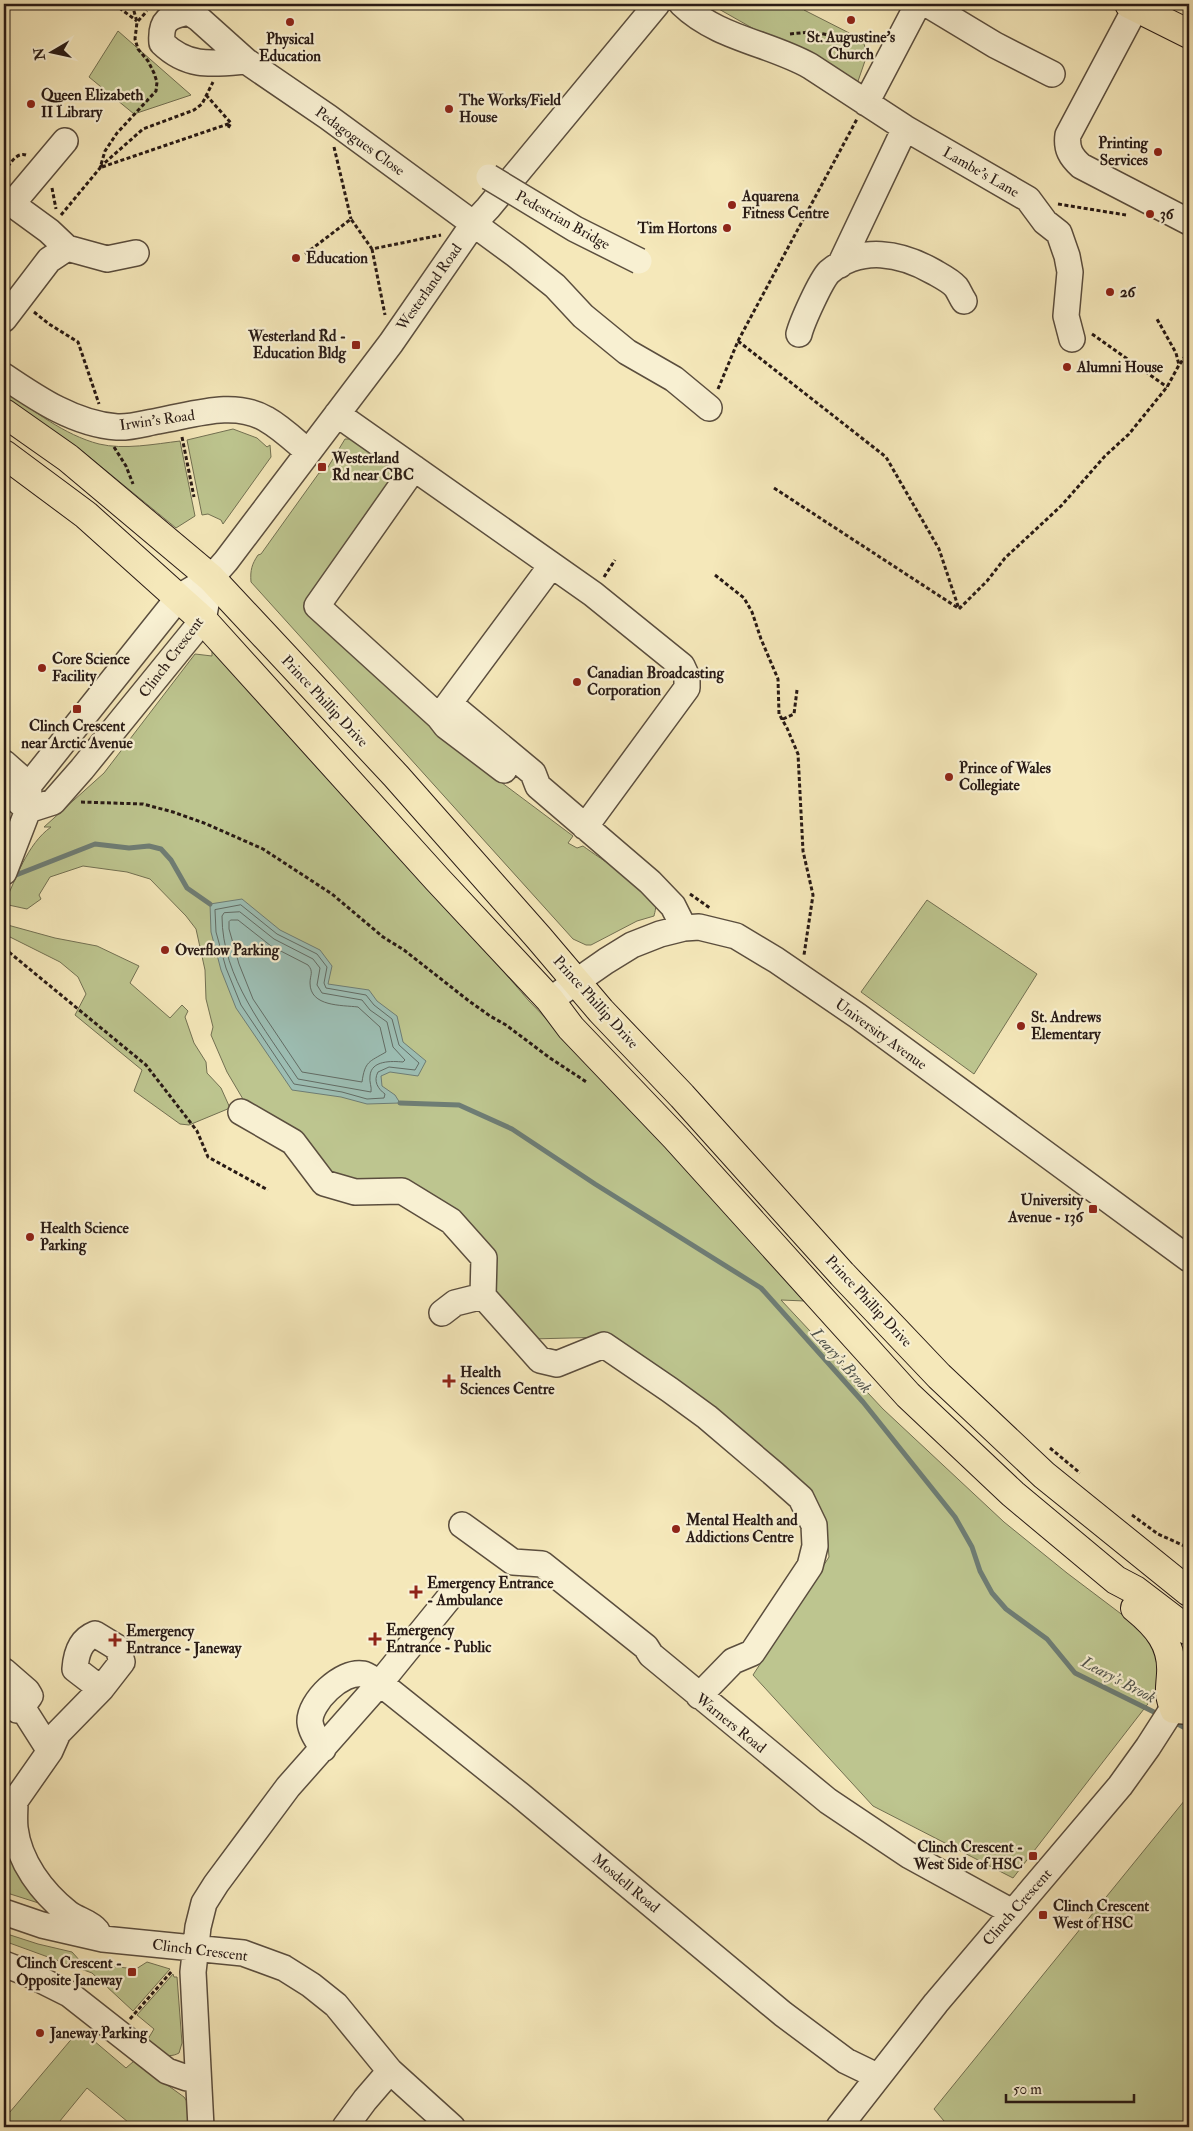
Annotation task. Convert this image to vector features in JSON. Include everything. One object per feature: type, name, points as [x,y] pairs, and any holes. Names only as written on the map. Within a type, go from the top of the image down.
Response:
[{"type":"main road","points":[[1132,5],[1189,34]]},
{"type":"main road","name":"Prince Phillip Drive","points":[[4,413],[68,458],[211,578],[396,776],[540,938],[574,981],[939,1376],[1044,1475],[1189,1592]]},
{"type":"main road","points":[[4,454],[86,514],[203,620],[437,879],[550,1000],[571,1028],[676,1138],[908,1395],[1013,1494],[1116,1580],[1134,1590],[1189,1631]]},
{"type":"main road","points":[[1116,1580],[1129,1603],[1154,1624],[1168,1648],[1171,1660],[1168,1693],[1181,1709]]},
{"type":"street","name":"Westerland Road","points":[[211,578],[391,343],[474,223],[656,4]]},
{"type":"street","name":"Lambe's Lane","points":[[682,4],[701,18],[738,38],[799,60],[905,128],[1028,199],[1045,222],[1059,234],[1067,256],[1070,272],[1069,327]]},
{"type":"street","points":[[866,103],[918,4]]},
{"type":"street","points":[[927,4],[995,45],[1052,74]]},
{"type":"street","points":[[1132,5],[1068,135],[1068,149],[1072,157],[1081,166],[1189,222]]},
{"type":"street","name":"Pedagogues Close","points":[[162,43],[161,32],[168,18],[189,12],[246,62],[328,117],[474,223],[555,286],[583,316],[626,352],[674,379],[710,408]]},
{"type":"street","points":[[162,43],[175,55],[191,61],[217,64],[246,62]]},
{"type":"street","points":[[840,265],[905,128]]},
{"type":"street","points":[[65,141],[12,204],[49,231],[67,248],[108,259],[136,253]]},
{"type":"street","name":"Pedestrian Bridge","points":[[489,177],[575,230],[639,261]]},
{"type":"street","points":[[4,319],[49,260],[67,248]]},
{"type":"street","points":[[799,334],[802,321],[828,274],[840,265],[862,256],[882,255],[901,257],[921,265],[956,286],[964,301]]},
{"type":"street","name":"Irwin's Road","points":[[4,376],[56,408],[94,424],[119,428],[231,409],[250,412],[266,419],[308,452]]},
{"type":"street","points":[[337,414],[593,594],[682,666],[687,677],[687,688],[585,827]]},
{"type":"street","points":[[414,468],[317,606],[444,711],[446,726],[527,787],[538,786],[656,888],[673,906],[684,928]]},
{"type":"street","points":[[444,711],[551,566]]},
{"type":"street","name":"Clinch Crescent","points":[[30,785],[179,597],[211,578]]},
{"type":"street","name":"Clinch Crescent","points":[[28,810],[53,802],[203,620],[211,578]]},
{"type":"street","points":[[4,763],[30,785],[28,810],[7,864]]},
{"type":"street","points":[[4,788],[28,810]]},
{"type":"street","name":"University Avenue","points":[[550,1000],[574,981],[632,945],[660,934],[684,928],[707,928],[736,936],[776,960],[858,1016],[1189,1259]]},
{"type":"street","points":[[241,1112],[293,1142],[324,1182],[354,1192],[402,1191],[451,1221],[484,1258],[483,1296],[540,1360],[557,1364],[604,1345],[707,1417],[801,1498],[814,1525],[815,1546],[810,1566],[752,1653],[732,1660],[699,1696]]},
{"type":"street","points":[[442,1313],[455,1302],[483,1296]]},
{"type":"street","name":"Warners Road","points":[[462,1526],[513,1562],[542,1564],[646,1647],[651,1655],[699,1696],[828,1801],[910,1856],[1012,1912]]},
{"type":"street","points":[[201,2127],[193,1972],[201,1911],[209,1894],[288,1787],[323,1750],[449,1598]]},
{"type":"street","points":[[4,1670],[29,1693],[29,1698],[13,1703],[50,1751]]},
{"type":"street","name":"Mosdell Road","points":[[323,1750],[314,1734],[310,1721],[313,1708],[338,1680],[350,1675],[363,1674],[380,1683],[520,1795],[783,2014],[846,2062],[878,2076]]},
{"type":"street","name":"Clinch Crescent","points":[[839,2127],[878,2076],[1012,1912],[1094,1819],[1148,1747],[1181,1709],[1189,1683]]},
{"type":"street","points":[[102,1689],[58,1733],[50,1751],[9,1804],[22,1854],[33,1874],[60,1907],[75,1918],[93,1926],[103,1939]]},
{"type":"street","name":"Clinch Crescent","points":[[4,1912],[42,1925],[103,1939],[231,1951],[254,1956],[284,1968],[311,1984],[336,2005],[390,2071],[452,2127]]},
{"type":"street","points":[[4,1964],[28,1973],[69,1994],[167,2071],[187,2078],[197,2077]]},
{"type":"street","points":[[345,2127],[390,2071]]},
{"type":"path","points":[[114,4],[162,43]]},
{"type":"path","points":[[100,168],[105,152],[117,133],[156,91],[157,82],[154,74],[148,61],[138,48],[135,39],[137,22],[132,4]]},
{"type":"path","points":[[783,34],[810,32],[864,40]]},
{"type":"path","points":[[49,231],[100,168],[143,129],[194,110],[202,104],[214,80]]},
{"type":"path","points":[[206,95],[232,123]]},
{"type":"path","points":[[710,408],[738,341],[866,103]]},
{"type":"path","points":[[100,168],[232,123]]},
{"type":"path","points":[[228,128],[232,123]]},
{"type":"path","points":[[342,150],[334,145],[351,219],[372,249],[391,343]]},
{"type":"path","points":[[1028,199],[1126,216]]},
{"type":"path","points":[[305,254],[351,219]]},
{"type":"path","points":[[372,249],[447,234]]},
{"type":"path","points":[[28,307],[49,324],[78,342],[102,411]]},
{"type":"path","points":[[1156,319],[1176,353],[1179,365]]},
{"type":"path","points":[[1069,327],[1167,387]]},
{"type":"path","points":[[738,341],[886,458],[939,549],[959,609]]},
{"type":"path","points":[[959,609],[987,581],[1005,558],[1061,506],[1105,456],[1129,434],[1167,387],[1188,353]]},
{"type":"path","points":[[182,437],[194,497]]},
{"type":"path","points":[[111,441],[126,466],[135,492]]},
{"type":"path","points":[[774,488],[959,609]]},
{"type":"path","points":[[715,575],[744,598],[752,612],[778,679],[779,714],[798,754],[803,852],[812,895],[804,958]]},
{"type":"path","points":[[783,719],[794,714],[798,690]]},
{"type":"path","points":[[78,802],[143,804],[204,823],[263,849],[332,894],[383,937],[404,950],[476,1006],[588,1083]]},
{"type":"path","points":[[4,948],[146,1065],[197,1131],[208,1157],[268,1190]]},
{"type":"path","points":[[1046,1445],[1083,1476]]},
{"type":"path","points":[[1127,1512],[1158,1534],[1189,1548]]},
{"type":"path","points":[[119,2033],[173,1970]]},
{"type":"green space","points":[[710,4],[803,4],[804,10],[863,40],[867,55],[856,87]]},
{"type":"green space","points":[[118,31],[191,95],[134,114],[89,77]]},
{"type":"green space","points":[[4,390],[38,414],[73,435],[99,444],[129,446],[180,441],[195,516],[176,528],[87,455],[4,398]]},
{"type":"green space","points":[[233,429],[257,438],[267,447],[270,445],[271,457],[223,524],[221,520],[208,514],[202,515],[187,440]]},
{"type":"green space","points":[[345,439],[354,439],[395,470],[396,478],[393,485],[304,606],[466,756],[573,836],[568,843],[577,848],[583,846],[640,887],[655,904],[654,916],[637,921],[591,945],[586,945],[573,939],[251,582],[254,561],[319,473],[325,472]]},
{"type":"green space","points":[[212,650],[285,726],[352,806],[454,914],[529,1001],[654,1130],[805,1301],[781,1300],[883,1409],[1004,1522],[1067,1573],[1149,1635],[1156,1645],[1158,1680],[1154,1696],[1013,1878],[873,1806],[753,1675],[829,1557],[826,1520],[779,1469],[609,1337],[531,1339],[498,1303],[462,1224],[441,1199],[332,1174],[250,1111],[227,1072],[211,1035],[213,1027],[206,999],[205,970],[196,929],[150,879],[127,872],[83,866],[50,877],[39,895],[41,899],[27,909],[4,904],[29,852],[51,827],[44,827],[104,773],[195,654],[212,656]]},
{"type":"green space","points":[[927,900],[1037,974],[974,1074],[861,992]]},
{"type":"green space","points":[[4,924],[55,938],[97,946],[139,966],[130,983],[170,1018],[182,1005],[188,1011],[185,1017],[194,1043],[206,1062],[207,1073],[221,1088],[230,1108],[189,1125],[180,1124],[134,1091],[142,1070],[75,1015],[86,994],[78,977],[60,962],[4,934]]},
{"type":"green space","points":[[1189,1795],[1189,2127],[949,2127],[934,2109]]},
{"type":"green space","points":[[10,1835],[48,1906],[4,1892],[4,1843]]},
{"type":"green space","points":[[4,1933],[72,1952],[82,1963],[136,1969],[147,1962],[170,1969],[133,2011],[92,1973],[4,1941]]},
{"type":"green space","points":[[173,1974],[174,1977],[177,1977],[182,2043],[179,2053],[170,2056],[160,2054],[152,2048],[148,2039],[154,2029],[137,2015]]},
{"type":"green space","points":[[80,2029],[126,2068],[134,2061],[184,2097],[188,2103],[189,2127],[134,2127],[87,2088],[55,2127],[4,2127],[4,2119]]},
{"type":"water","points":[[242,899],[280,930],[320,950],[332,966],[328,984],[369,990],[377,1001],[397,1016],[403,1042],[426,1061],[418,1076],[390,1072],[381,1076],[382,1086],[395,1095],[400,1103],[367,1104],[341,1097],[292,1090],[236,1008],[221,970],[211,932],[210,904]]},
{"type":"waterway","name":"Leary's Brook","points":[[11,877],[95,844],[129,848],[149,846],[161,849],[171,860],[187,888],[210,904]]},
{"type":"waterway","name":"Leary's Brook","points":[[400,1103],[459,1105],[512,1129],[595,1184],[761,1288],[863,1402],[955,1517],[972,1547],[980,1571],[992,1593],[1006,1609],[1047,1639],[1075,1673],[1160,1715]]},
{"type":"waterway","name":"Leary's Brook","points":[[1172,1721],[1189,1730]]},
{"type":"place","name":"St. Augustine's Church","points":[[851,20]]},
{"type":"place","name":"Physical Education","points":[[290,22]]},
{"type":"place","name":"Queen Elizabeth II Library","points":[[31,104]]},
{"type":"place","name":"The Works/Field House","points":[[449,109]]},
{"type":"place","name":"Printing Services","points":[[1158,152]]},
{"type":"place","name":"Aquarena Fitness Centre","points":[[732,205]]},
{"type":"place","name":"36","points":[[1150,214]]},
{"type":"place","name":"Tim Hortons","points":[[727,228]]},
{"type":"place","name":"Education","points":[[296,258]]},
{"type":"place","name":"26","points":[[1110,292]]},
{"type":"place","name":"Westerland Rd - Education Bldg","points":[[356,345]]},
{"type":"place","name":"Alumni House","points":[[1067,367]]},
{"type":"place","name":"Westerland Rd near CBC","points":[[322,467]]},
{"type":"place","name":"Core Science Facility","points":[[42,668]]},
{"type":"place","name":"Canadian Broadcasting Corporation","points":[[577,682]]},
{"type":"place","name":"Clinch Crescent near Arctic Avenue","points":[[77,709]]},
{"type":"place","name":"Prince of Wales Collegiate","points":[[949,777]]},
{"type":"place","name":"Overflow Parking","points":[[165,950]]},
{"type":"place","name":"St. Andrews Elementary","points":[[1021,1026]]},
{"type":"place","name":"University Avenue - 136","points":[[1093,1209]]},
{"type":"place","name":"Health Science Parking","points":[[30,1237]]},
{"type":"place","name":"Health Sciences Centre","points":[[449,1381]]},
{"type":"place","name":"Mental Health and Addictions Centre","points":[[676,1529]]},
{"type":"place","name":"Emergency Entrance - Ambulance","points":[[416,1592]]},
{"type":"place","name":"Emergency Entrance - Public","points":[[375,1639]]},
{"type":"place","name":"Emergency Entrance - Janeway","points":[[115,1640]]},
{"type":"place","name":"Clinch Crescent - West Side of HSC","points":[[1033,1856]]},
{"type":"place","name":"Clinch Crescent West of HSC","points":[[1043,1915]]},
{"type":"place","name":"Clinch Crescent - Opposite Janeway","points":[[132,1972]]},
{"type":"place","name":"Janeway Parking","points":[[40,2033]]}]
